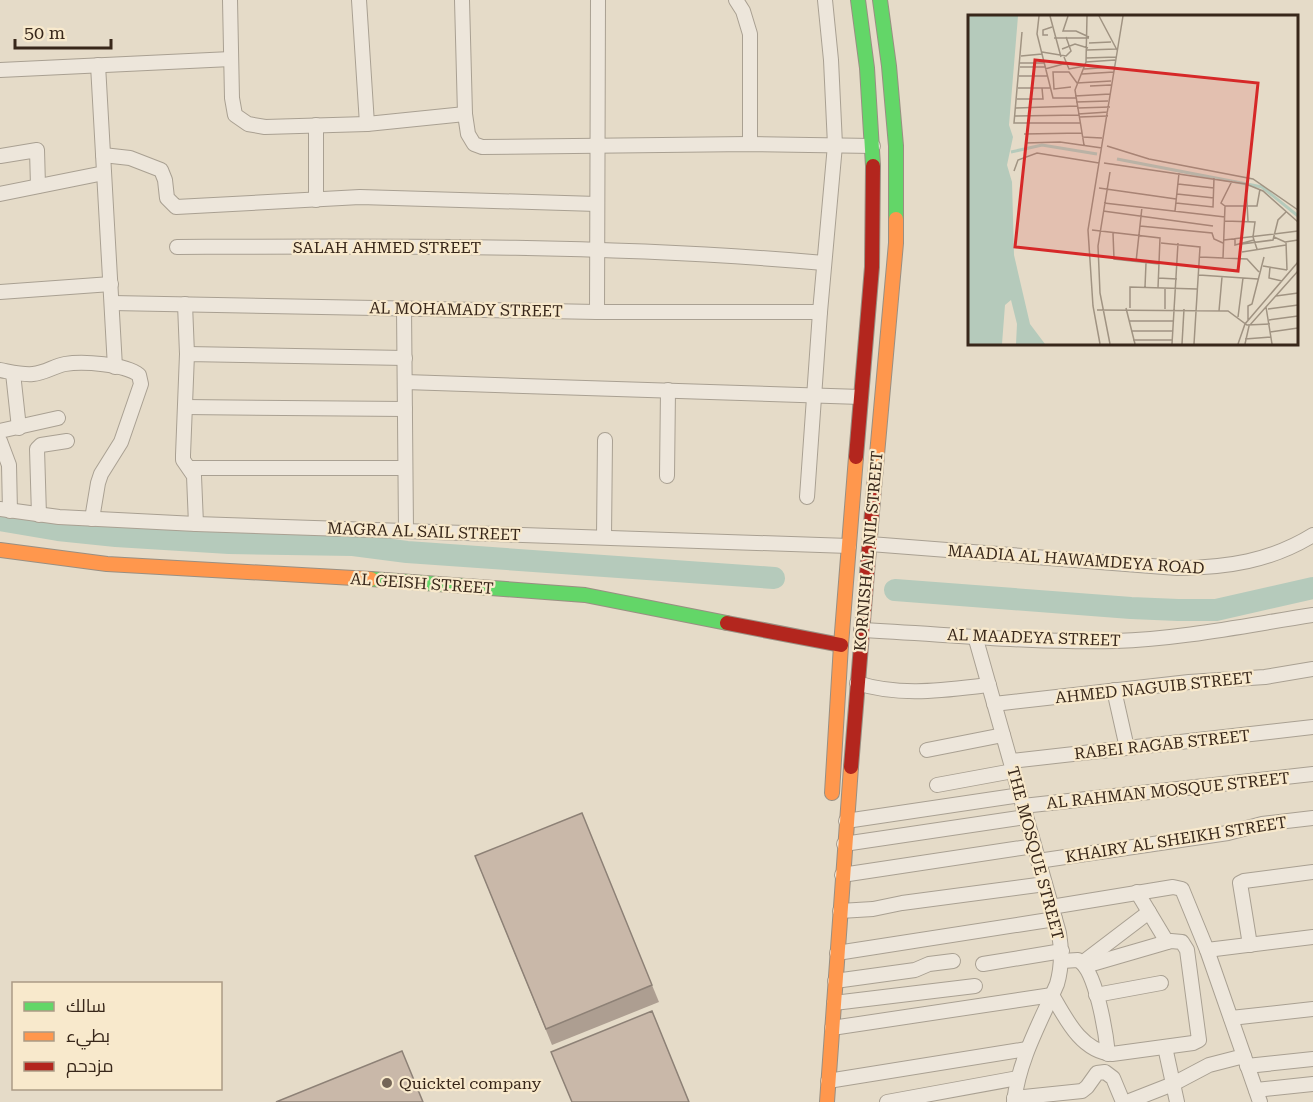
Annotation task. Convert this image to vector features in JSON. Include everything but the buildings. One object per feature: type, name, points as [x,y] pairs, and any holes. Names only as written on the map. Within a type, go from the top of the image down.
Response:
[{"type":"main road","name":"KORNISH AL NIL STREET","points":[[831,806],[841,645],[872,267],[873,146],[867,68],[858,0]]},
{"type":"main road","name":"KORNISH AL NIL STREET","points":[[827,1102],[856,683],[896,243],[896,146],[880,0]]},
{"type":"main road","name":"AL GEISH STREET","points":[[0,550],[107,564],[457,584],[585,595],[841,645]]},
{"type":"street","points":[[230,0],[232,98],[236,115],[248,124],[265,127],[367,124],[465,114]]},
{"type":"street","points":[[359,0],[367,124]]},
{"type":"street","points":[[462,0],[465,114],[468,134],[474,144],[482,147],[750,144],[873,146]]},
{"type":"street","points":[[597,312],[598,0]]},
{"type":"street","points":[[736,0],[743,11],[750,34],[750,144]]},
{"type":"street","points":[[807,497],[835,145],[831,60],[825,0]]},
{"type":"street","points":[[0,70],[231,58]]},
{"type":"street","points":[[98,65],[115,366]]},
{"type":"street","points":[[316,126],[316,200]]},
{"type":"street","points":[[0,156],[37,150],[39,152],[38,186]]},
{"type":"street","points":[[103,155],[130,158],[161,170],[165,180],[167,198],[176,207],[371,197],[597,204]]},
{"type":"street","points":[[0,194],[104,173]]},
{"type":"street","name":"SALAH AHMED STREET","points":[[177,247],[422,246],[597,249],[726,255],[824,263]]},
{"type":"street","points":[[0,292],[111,284]]},
{"type":"street","name":"AL MOHAMADY STREET","points":[[112,303],[597,312],[820,312]]},
{"type":"street","points":[[185,304],[187,354],[183,460],[191,468],[194,476],[196,524]]},
{"type":"street","points":[[404,308],[406,531]]},
{"type":"street","points":[[187,354],[405,358]]},
{"type":"street","points":[[19,428],[6,371],[37,374],[57,366],[74,363],[115,366],[136,372],[141,384],[121,442],[98,483],[92,519]]},
{"type":"street","points":[[405,382],[861,397]]},
{"type":"street","points":[[667,476],[668,390]]},
{"type":"street","points":[[185,407],[405,409]]},
{"type":"street","points":[[0,432],[58,418]]},
{"type":"street","points":[[604,537],[605,440]]},
{"type":"street","points":[[0,441],[9,465],[5,510]]},
{"type":"street","points":[[39,515],[37,449],[41,445],[67,441]]},
{"type":"street","points":[[191,468],[405,468]]},
{"type":"street","name":"MAGRA AL SAIL STREET","points":[[5,510],[92,519],[196,524],[849,546]]},
{"type":"street","name":"MAADIA AL HAWAMDEYA ROAD","points":[[870,544],[1177,568],[1211,568],[1244,563],[1276,554],[1313,535]]},
{"type":"street","name":"AL MAADEYA STREET","points":[[861,630],[1074,641],[1127,640],[1202,632],[1313,615]]},
{"type":"street","name":"THE MOSQUE STREET","points":[[975,636],[1053,913],[1062,956],[1057,984],[1027,1049],[1014,1100]]},
{"type":"street","name":"AHMED NAGUIB STREET","points":[[994,704],[1313,669]]},
{"type":"street","points":[[856,683],[890,692],[907,693],[989,685]]},
{"type":"street","points":[[1114,690],[1127,748]]},
{"type":"street","name":"RABEI RAGAB STREET","points":[[938,785],[1012,766],[1127,748],[1313,727]]},
{"type":"street","points":[[927,750],[1003,735]]},
{"type":"street","name":"AL RAHMAN MOSQUE STREET","points":[[1023,806],[1313,774]]},
{"type":"street","points":[[846,821],[1023,806]]},
{"type":"street","points":[[844,844],[1023,806]]},
{"type":"street","name":"KHAIRY AL SHEIKH STREET","points":[[1038,861],[1228,833],[1262,824],[1313,818]]},
{"type":"street","points":[[842,875],[1034,846]]},
{"type":"street","points":[[1250,945],[1240,883],[1313,872]]},
{"type":"street","points":[[840,911],[873,909],[1045,884]]},
{"type":"street","points":[[837,953],[1053,913],[1137,892],[1179,887],[1185,892],[1207,950],[1258,1096],[1313,1084]]},
{"type":"street","points":[[1137,892],[1167,942]]},
{"type":"street","points":[[1084,964],[1149,912]]},
{"type":"street","points":[[1207,950],[1313,937]]},
{"type":"street","points":[[832,1028],[1052,995],[1075,1032],[1108,1054],[1199,1040],[1187,950],[1182,942],[1177,940],[1167,942],[1084,964]]},
{"type":"street","points":[[982,964],[1062,956],[1084,964],[1103,1018],[1108,1054]]},
{"type":"street","points":[[835,981],[915,970],[929,964],[953,961]]},
{"type":"street","points":[[1096,995],[1161,983]]},
{"type":"street","points":[[834,1003],[975,986]]},
{"type":"street","points":[[1231,1018],[1313,1009]]},
{"type":"street","points":[[1165,1047],[1177,1102]]},
{"type":"street","points":[[828,1082],[1027,1049]]},
{"type":"street","points":[[1014,1100],[1088,1095],[1097,1073],[1105,1072],[1116,1083],[1125,1102],[1173,1084],[1209,1065],[1246,1061],[1313,1059]]},
{"type":"street","points":[[887,1102],[1018,1078]]},
{"type":"waterway","points":[[0,520],[58,530],[116,536],[229,543],[353,545],[407,552],[774,578]]},
{"type":"waterway","points":[[895,590],[1131,608],[1216,610],[1313,588]]},
{"type":"traffic: fast","points":[[858,0],[867,68],[873,166]]},
{"type":"traffic: fast","points":[[880,0],[896,146],[896,219]]},
{"type":"traffic: fast","points":[[371,579],[585,595],[727,623]]},
{"type":"traffic: slow","points":[[874,488],[896,243],[896,219]]},
{"type":"traffic: slow","points":[[832,793],[856,457]]},
{"type":"traffic: slow","points":[[0,550],[107,564],[371,579]]},
{"type":"traffic: slow","points":[[827,1102],[851,767]]},
{"type":"traffic: jam","points":[[856,457],[872,267],[873,166]]},
{"type":"traffic: jam","points":[[851,767],[874,488]]},
{"type":"traffic: jam","points":[[727,623],[841,645]]},
{"type":"place","name":"Quicktel company","points":[[387,1083]]}]
